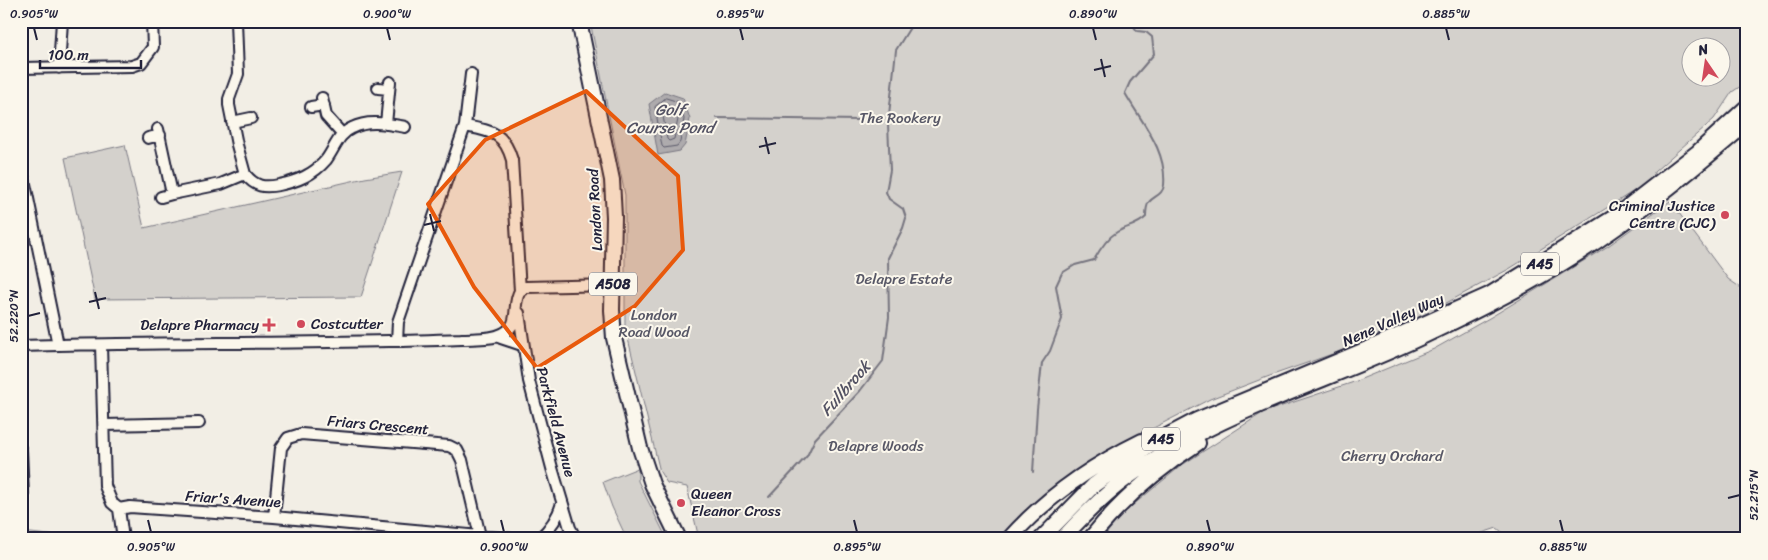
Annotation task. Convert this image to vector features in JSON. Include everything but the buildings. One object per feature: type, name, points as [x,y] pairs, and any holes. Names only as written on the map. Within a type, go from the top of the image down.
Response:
[{"type":"highway","name":"London Road","points":[[579,21],[612,180],[614,217],[614,338],[640,448],[652,484],[679,539]]},
{"type":"highway","name":"Nene Valley Way","points":[[1041,539],[1094,485],[1148,446],[1197,420],[1386,341],[1489,294],[1552,256],[1613,218],[1698,152],[1747,107]]},
{"type":"highway","name":"Nene Valley Way","points":[[1062,539],[1103,497],[1141,468],[1156,457],[1205,430],[1256,406],[1382,356],[1493,303],[1552,269],[1617,227],[1705,159],[1747,123]]},
{"type":"highway","points":[[1009,539],[1051,499],[1114,456],[1188,418],[1243,394],[1305,375]]},
{"type":"highway","points":[[1090,539],[1106,519],[1148,480],[1187,451],[1256,406]]},
{"type":"street","points":[[59,68],[62,21]]},
{"type":"street","points":[[21,68],[132,66],[141,63],[153,47],[152,21]]},
{"type":"street","points":[[236,21],[238,74],[229,99],[232,122],[245,174],[255,184],[269,187],[302,179],[326,159],[342,134],[360,124],[386,124],[406,127]]},
{"type":"street","points":[[397,341],[398,322],[465,126],[471,74]]},
{"type":"street","points":[[378,88],[389,86],[386,124]]},
{"type":"street","points":[[312,107],[323,101],[326,116],[342,134]]},
{"type":"street","points":[[232,122],[251,118]]},
{"type":"street","name":"Parkfield Avenue","points":[[465,126],[486,130],[502,138],[508,147],[512,160],[520,291],[517,306],[522,345],[529,381],[562,502],[576,539]]},
{"type":"street","points":[[148,138],[159,132],[172,194]]},
{"type":"street","points":[[161,197],[221,184],[245,174]]},
{"type":"street","points":[[21,177],[24,179],[58,345]]},
{"type":"street","points":[[520,291],[526,287],[613,285]]},
{"type":"street","points":[[21,346],[397,341],[498,336],[512,326],[517,306]]},
{"type":"street","points":[[498,336],[522,345]]},
{"type":"street","points":[[101,345],[105,486],[112,503],[119,509],[123,539]]},
{"type":"street","points":[[104,425],[199,423]]},
{"type":"street","name":"Friars Crescent","points":[[274,517],[281,448],[288,438],[301,434],[449,446],[457,450],[462,460],[480,536]]},
{"type":"street","points":[[21,450],[23,495]]},
{"type":"street","points":[[539,539],[554,524],[560,512],[562,502]]},
{"type":"street","name":"Friar's Avenue","points":[[119,509],[130,507],[274,517],[512,539]]},
{"type":"highlighted area","points":[[586,91],[678,176],[683,250],[635,306],[537,368],[474,287],[428,204],[485,140]]},
{"type":"green space","name":"Delapre Estate","points":[[590,21],[1747,21],[1747,82],[1732,92],[1714,119],[1654,172],[1653,179],[1509,269],[1426,314],[1338,352],[1210,399],[1130,440],[1004,539],[699,539],[687,487],[667,483],[660,472],[625,326],[625,195]]},
{"type":"green space","points":[[125,145],[144,228],[365,178],[402,172],[361,297],[95,299],[65,158]]},
{"type":"green space","name":"Cherry Orchard","points":[[1670,201],[1728,279],[1747,292],[1747,539],[1511,539],[1497,528],[1464,539],[1102,539],[1122,514],[1182,465],[1264,412],[1354,382],[1434,349],[1608,246]]},
{"type":"green space","points":[[638,468],[638,481],[667,539],[627,539],[612,507],[603,482]]},
{"type":"green space","points":[[21,532],[59,536],[59,539],[21,539]]},
{"type":"water","name":"Golf Course Pond","points":[[665,92],[683,98],[690,119],[685,145],[680,151],[658,155],[649,104]]},
{"type":"waterway","name":"Fullbrook","points":[[769,497],[807,456],[815,439],[860,391],[883,361],[889,317],[888,258],[906,218],[903,209],[889,199],[886,192],[890,170],[888,124],[896,50],[914,21]]},
{"type":"waterway","points":[[1075,21],[1079,23],[1090,21]]},
{"type":"waterway","points":[[1033,472],[1042,363],[1050,351],[1062,319],[1056,286],[1062,273],[1075,265],[1094,260],[1113,234],[1146,217],[1148,204],[1160,193],[1164,185],[1164,172],[1152,136],[1125,93],[1130,82],[1154,54],[1152,37],[1146,32],[1137,31],[1130,21]]},
{"type":"waterway","points":[[717,118],[859,120]]},
{"type":"place","name":"Criminal Justice Centre (CJC)","points":[[1725,215]]},
{"type":"place","name":"Costcutter","points":[[301,324]]},
{"type":"place","name":"Delapre Pharmacy","points":[[269,325]]},
{"type":"place","name":"Queen Eleanor Cross","points":[[681,503]]},
{"type":"park label","name":"The Rookery","points":[[900,118]]},
{"type":"park label","name":"London Road Wood","points":[[654,324]]},
{"type":"park label","name":"Delapre Woods","points":[[876,446]]}]
